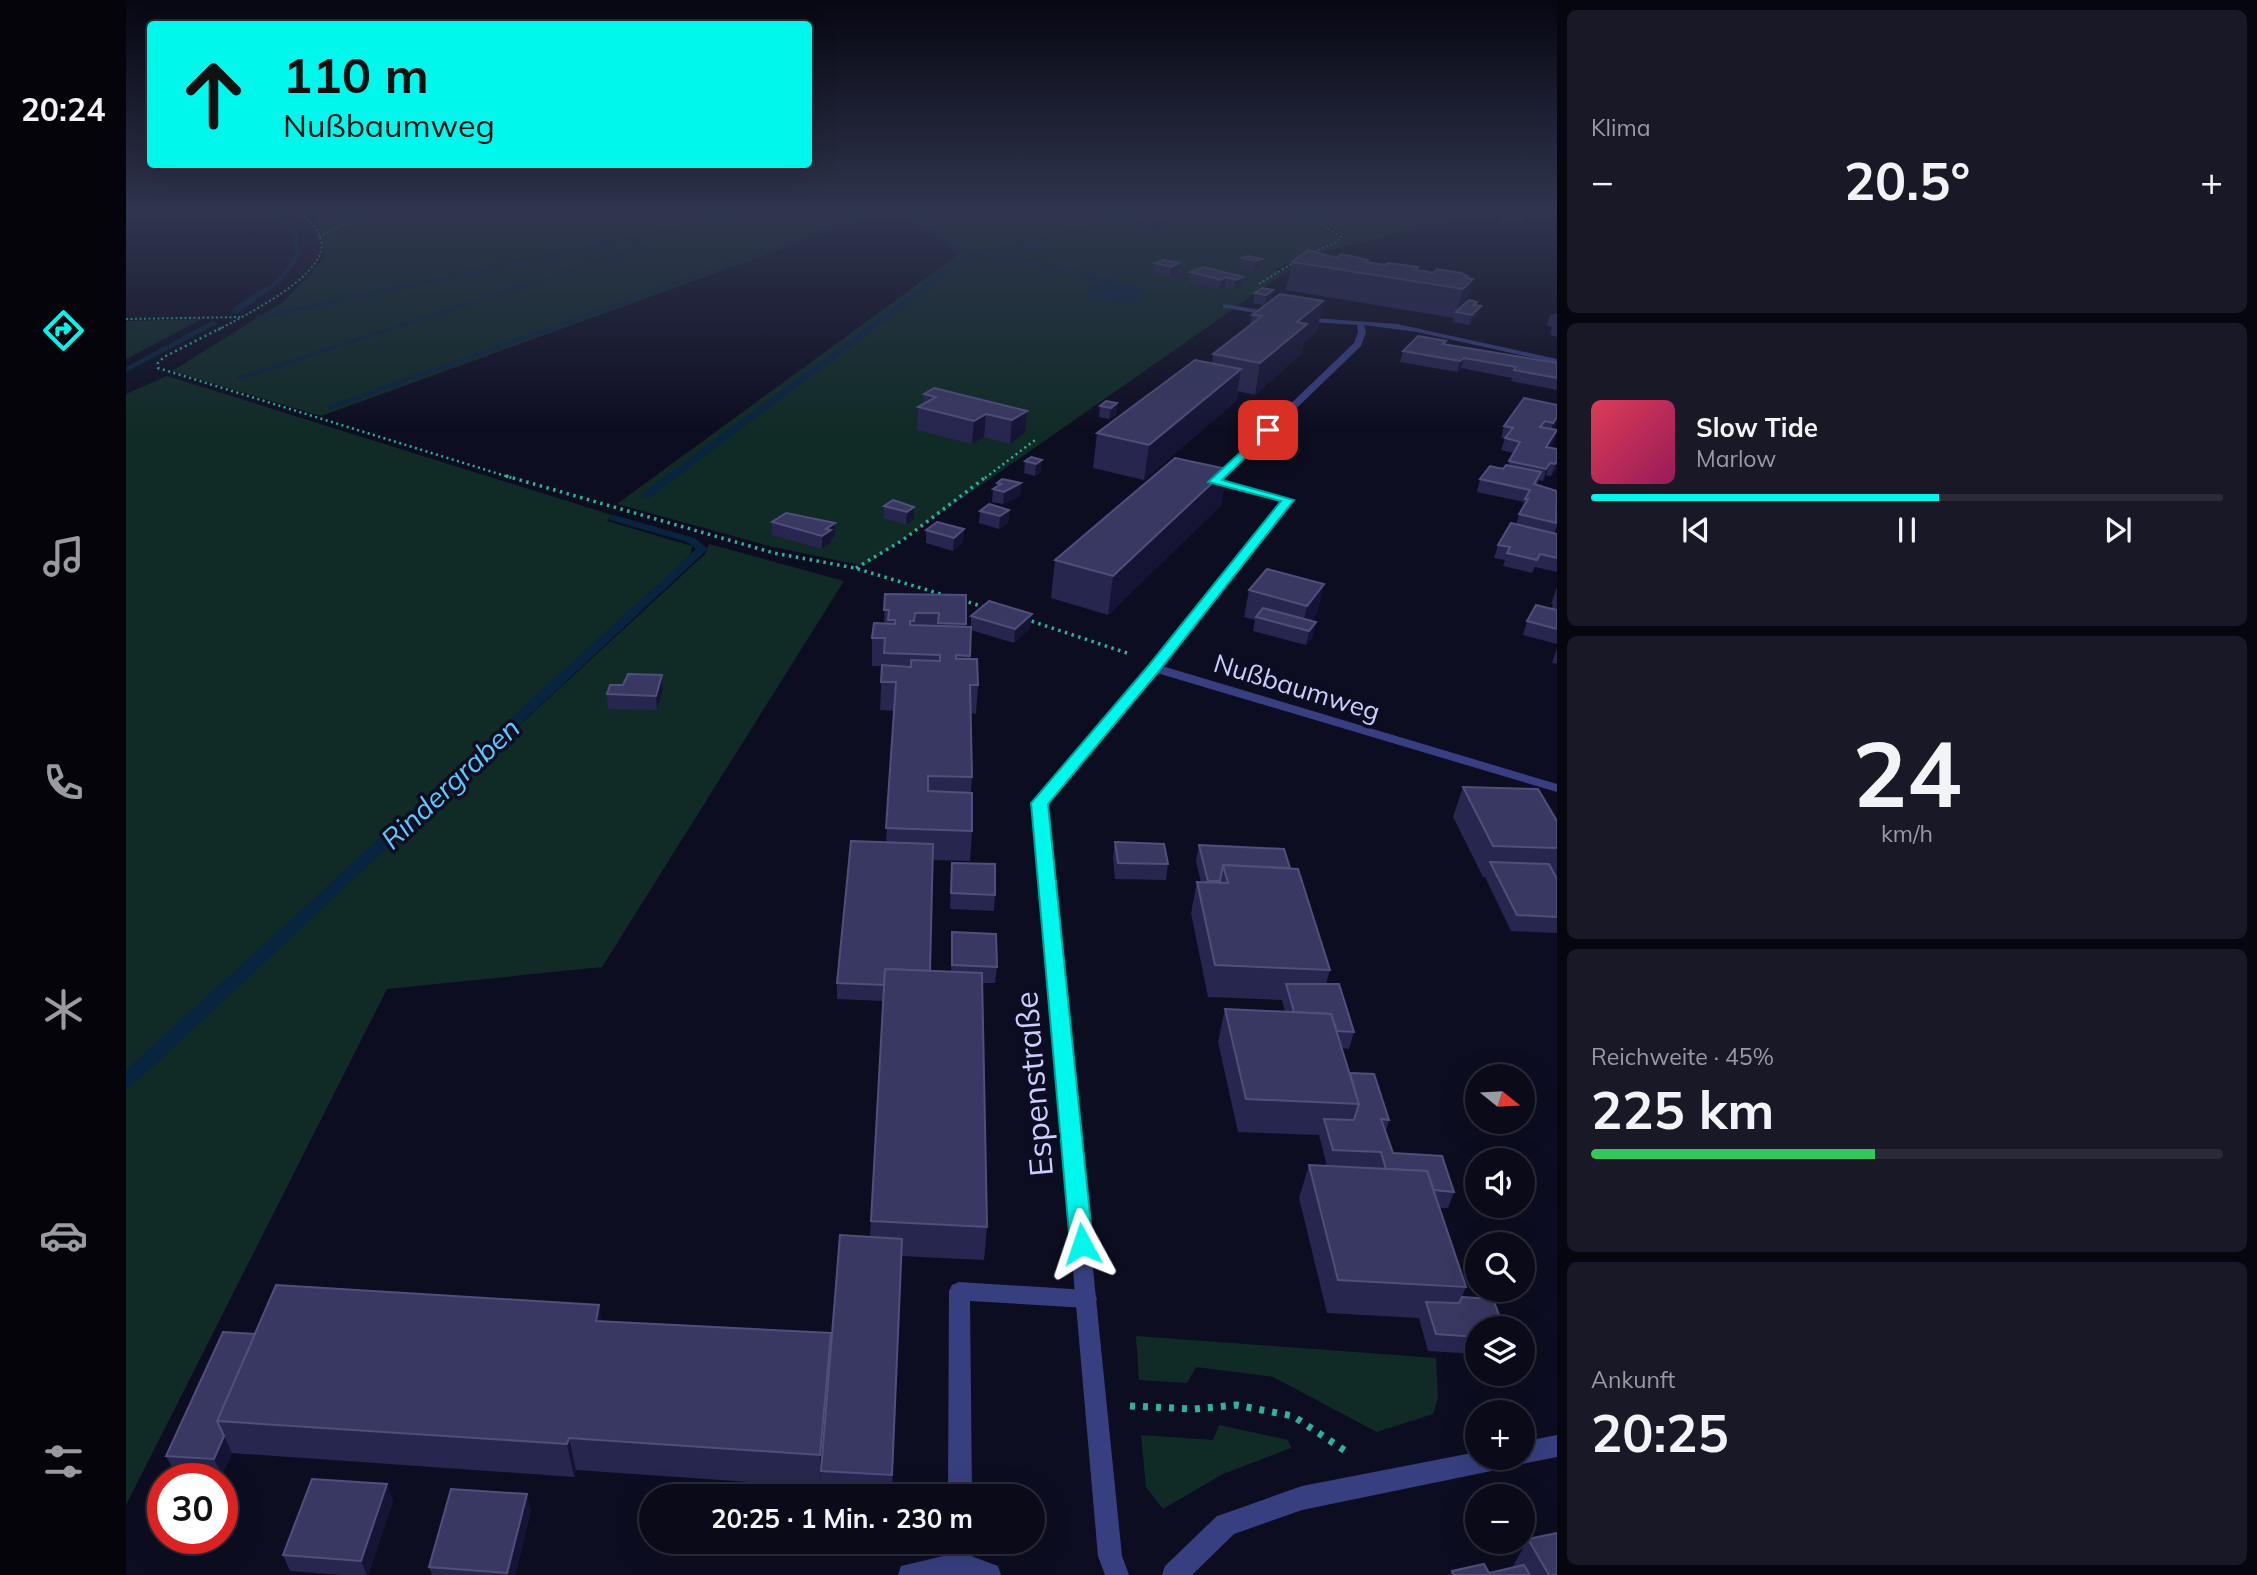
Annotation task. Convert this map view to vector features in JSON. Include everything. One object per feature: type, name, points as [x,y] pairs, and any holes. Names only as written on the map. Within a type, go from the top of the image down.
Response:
[{"type":"street","points":[[1226,306],[1278,315]]},
{"type":"street","points":[[1291,318],[1329,325],[1360,323],[1397,326],[1557,361]]},
{"type":"street","name":"Nußbaumweg","points":[[1360,323],[1362,332],[1359,344],[1214,482],[1288,500],[1154,668],[1557,788]]},
{"type":"street","name":"Espenstraße","points":[[1117,1575],[1110,1556],[1040,803],[1154,668]]},
{"type":"street","points":[[960,1484],[959,1291],[1087,1299]]},
{"type":"street","points":[[1535,1450],[1557,1446]]},
{"type":"street","points":[[1174,1575],[1226,1525],[1301,1498],[1465,1466]]},
{"type":"street","points":[[910,1575],[958,1554]]},
{"type":"street","points":[[961,1554],[989,1575]]},
{"type":"path","points":[[291,284],[241,317],[164,357],[158,363],[158,368],[554,491],[774,553],[855,568],[997,611]]},
{"type":"path","points":[[1226,306],[1260,284]]},
{"type":"path","points":[[126,319],[241,317]]},
{"type":"path","points":[[855,568],[902,540],[1035,440]]},
{"type":"path","points":[[1022,619],[1112,646],[1154,668]]},
{"type":"path","points":[[1097,1405],[1194,1409],[1236,1405],[1293,1416],[1352,1455],[1369,1484]]},
{"type":"green space","points":[[300,284],[683,284],[321,416],[172,371],[283,302]]},
{"type":"green space","points":[[917,284],[1269,284],[865,566],[773,547],[617,504]]},
{"type":"green space","points":[[203,319],[200,320],[126,359],[126,321]]},
{"type":"green space","points":[[167,376],[612,515],[607,521],[692,546],[690,556],[126,1074],[126,394]]},
{"type":"green space","points":[[709,544],[844,581],[602,967],[387,989],[126,1505],[126,1088],[705,554]]},
{"type":"green space","points":[[1136,1336],[1436,1358],[1438,1398],[1433,1414],[1377,1432],[1273,1377],[1196,1367],[1187,1383],[1139,1380]]},
{"type":"green space","points":[[1219,1425],[1288,1440],[1291,1448],[1223,1474],[1163,1509],[1146,1487],[1141,1435],[1213,1440]]},
{"type":"water","points":[[1123,284],[1144,290],[1139,301],[1119,303],[1084,295],[1089,287]]},
{"type":"building","points":[[1434,284],[1468,284],[1463,289]]},
{"type":"building","points":[[1262,288],[1273,290],[1266,295],[1255,293]]},
{"type":"building","points":[[1280,294],[1323,301],[1297,322],[1307,324],[1260,363],[1213,354],[1262,316],[1252,315]]},
{"type":"building","points":[[1469,300],[1477,302],[1474,305],[1481,306],[1472,315],[1456,312]]},
{"type":"building","points":[[1418,336],[1446,341],[1443,344],[1557,363],[1557,378],[1514,370],[1516,367],[1403,351]]},
{"type":"building","points":[[1195,360],[1241,369],[1149,445],[1097,433]]},
{"type":"building","points":[[934,388],[1027,411],[1012,420],[986,414],[974,421],[918,407],[936,397],[924,394]]},
{"type":"building","points":[[1524,398],[1557,405],[1557,417],[1553,423],[1545,421],[1540,427],[1557,430],[1546,447],[1557,449],[1557,461],[1555,464],[1550,463],[1546,469],[1509,461],[1520,442],[1505,438],[1513,428],[1504,426]]},
{"type":"building","points":[[1106,401],[1117,403],[1111,408],[1100,406]]},
{"type":"building","points":[[1031,457],[1042,460],[1036,464],[1025,461]]},
{"type":"building","points":[[1175,458],[1227,469],[1113,576],[1055,560]]},
{"type":"building","points":[[1506,465],[1541,472],[1534,484],[1557,491],[1556,523],[1519,514],[1530,490],[1480,479],[1490,466],[1503,469]]},
{"type":"building","points":[[1002,479],[1021,483],[1004,492],[993,489],[1001,484],[997,483]]},
{"type":"building","points":[[893,500],[914,507],[907,512],[884,506]]},
{"type":"building","points":[[989,504],[1009,510],[1000,516],[980,511]]},
{"type":"building","points":[[786,513],[835,523],[826,529],[831,530],[822,536],[772,522]]},
{"type":"building","points":[[937,522],[964,529],[954,538],[926,530]]},
{"type":"building","points":[[1511,523],[1557,534],[1557,558],[1540,554],[1537,560],[1507,553],[1510,547],[1498,545]]},
{"type":"building","points":[[1267,569],[1324,584],[1307,606],[1249,590]]},
{"type":"building","points":[[885,594],[966,595],[966,624],[938,623],[939,613],[915,613],[914,621],[910,621],[910,625],[971,627],[970,656],[956,655],[956,659],[977,659],[978,685],[970,685],[972,777],[928,776],[928,791],[972,793],[972,831],[886,828],[896,682],[881,682],[882,665],[911,667],[911,660],[940,661],[940,655],[884,653],[885,638],[872,638],[874,623],[895,624],[895,620],[888,620],[889,610],[884,610]]},
{"type":"building","points":[[989,601],[1032,614],[1015,629],[971,616]]},
{"type":"building","points":[[1536,605],[1557,610],[1557,629],[1527,621]]},
{"type":"building","points":[[1263,608],[1316,622],[1309,631],[1256,617]]},
{"type":"building","points":[[628,674],[662,675],[656,696],[607,694],[610,685],[623,685]]},
{"type":"building","points":[[1463,787],[1538,789],[1557,821],[1557,848],[1493,846]]},
{"type":"building","points":[[851,841],[933,844],[930,971],[885,969],[884,985],[837,983]]},
{"type":"building","points":[[1115,842],[1164,844],[1168,864],[1118,863]]},
{"type":"building","points":[[1199,845],[1284,849],[1290,868],[1223,865],[1220,881],[1208,881]]},
{"type":"building","points":[[1490,862],[1549,864],[1557,879],[1557,917],[1517,915]]},
{"type":"building","points":[[952,863],[995,864],[995,895],[951,893]]},
{"type":"building","points":[[1223,865],[1298,869],[1330,970],[1215,965],[1197,882],[1228,883]]},
{"type":"building","points":[[952,932],[996,934],[997,967],[952,965]]},
{"type":"building","points":[[885,969],[982,973],[987,1227],[871,1221]]},
{"type":"building","points":[[1286,984],[1339,984],[1354,1032],[1337,1031],[1331,1014],[1294,1012]]},
{"type":"building","points":[[1225,1009],[1331,1014],[1359,1104],[1246,1099]]},
{"type":"building","points":[[1350,1073],[1374,1074],[1389,1120],[1381,1119],[1393,1153],[1442,1156],[1454,1192],[1434,1190],[1427,1171],[1386,1169],[1381,1152],[1333,1150],[1324,1119],[1354,1120],[1359,1104]]},
{"type":"building","points":[[1309,1165],[1427,1171],[1465,1287],[1338,1280]]},
{"type":"building","points":[[840,1235],[902,1239],[892,1475],[821,1471]]},
{"type":"building","points":[[276,1285],[599,1305],[596,1321],[831,1333],[820,1455],[569,1438],[567,1444],[217,1421]]},
{"type":"building","points":[[1462,1297],[1465,1297],[1465,1302],[1494,1302],[1499,1316],[1465,1316],[1465,1336],[1436,1334],[1426,1302],[1459,1303]]},
{"type":"building","points":[[223,1332],[255,1334],[217,1421],[224,1436],[214,1459],[166,1456]]},
{"type":"building","points":[[312,1479],[387,1484],[361,1561],[283,1555]]},
{"type":"building","points":[[451,1489],[527,1494],[507,1573],[429,1567]]},
{"type":"building","points":[[1557,1533],[1557,1575],[1549,1575],[1535,1551],[1535,1538]]},
{"type":"building","points":[[1484,1564],[1489,1573],[1524,1565],[1530,1575],[1454,1575],[1452,1571]]},
{"type":"waterway","points":[[235,311],[273,284]]},
{"type":"waterway","points":[[259,318],[416,284]]},
{"type":"waterway","points":[[238,378],[527,284]]},
{"type":"waterway","points":[[329,407],[673,284]]},
{"type":"waterway","points":[[645,496],[929,284]]},
{"type":"waterway","points":[[126,370],[215,323]]},
{"type":"waterway","name":"Rindergraben","points":[[126,1081],[703,549],[691,540],[614,518]]},
{"type":"route","points":[[1082,1244],[1040,803],[1154,668],[1288,500],[1214,482],[1268,430]]}]
